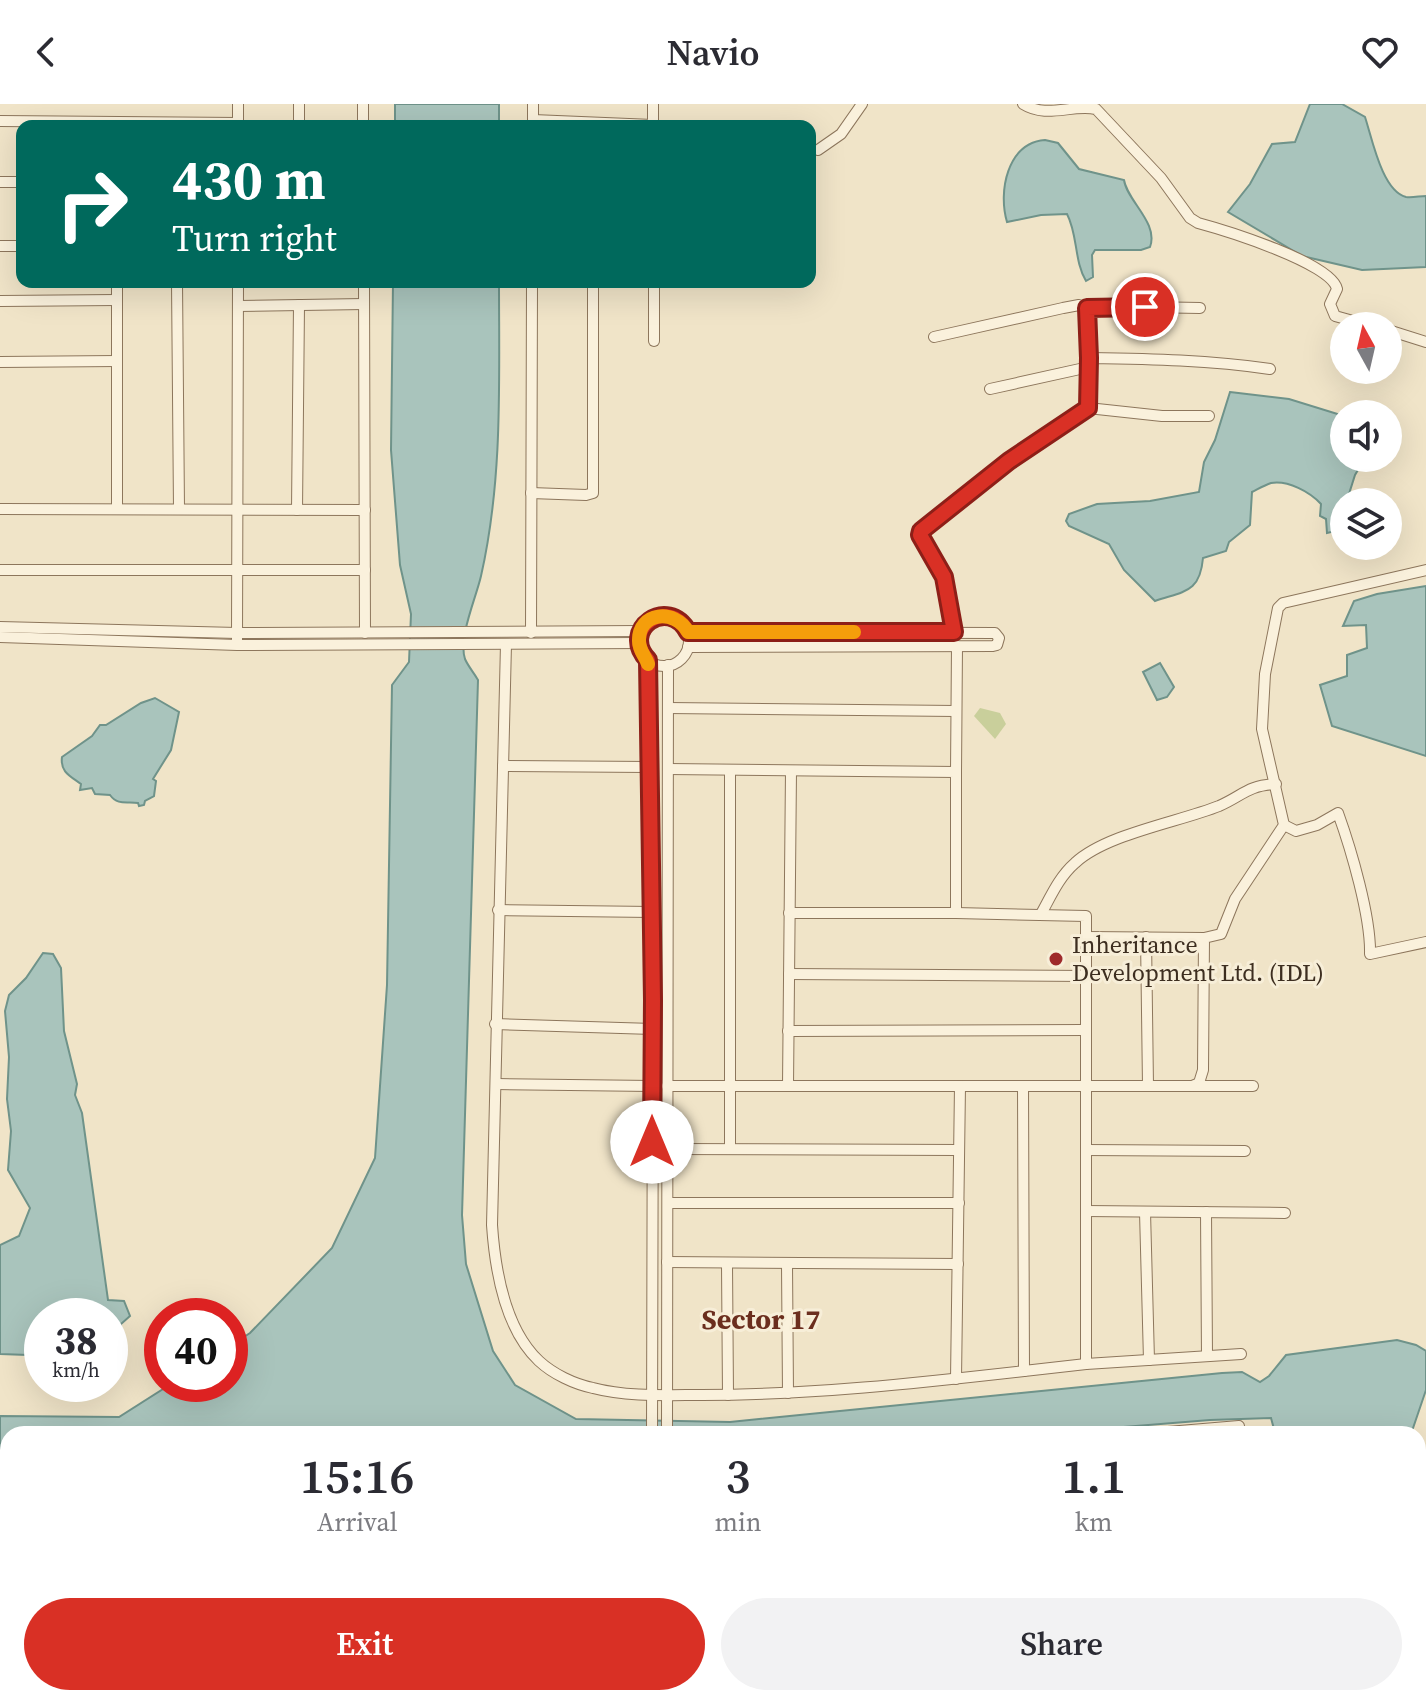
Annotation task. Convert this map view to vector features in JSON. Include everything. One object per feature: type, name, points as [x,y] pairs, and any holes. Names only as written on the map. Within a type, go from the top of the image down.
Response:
[{"type":"street","points":[[818,150],[841,134],[862,104]]},
{"type":"street","points":[[1023,104],[1045,112],[1081,107],[1096,109],[1161,178],[1190,218],[1275,247],[1332,278],[1337,289],[1330,304],[1333,312]]},
{"type":"street","points":[[117,288],[117,508]]},
{"type":"street","points":[[177,288],[179,509]]},
{"type":"street","points":[[237,639],[238,288]]},
{"type":"street","points":[[364,288],[365,633]]},
{"type":"street","points":[[531,633],[532,288]]},
{"type":"street","points":[[531,493],[593,493],[593,288]]},
{"type":"street","points":[[654,288],[654,341]]},
{"type":"street","points":[[0,301],[117,300]]},
{"type":"street","points":[[238,306],[364,304]]},
{"type":"street","points":[[297,510],[299,305]]},
{"type":"street","points":[[934,337],[1079,305],[1087,308],[1200,308]]},
{"type":"street","points":[[1087,308],[1088,408]]},
{"type":"street","points":[[1402,334],[1426,342]]},
{"type":"street","points":[[990,389],[1089,362],[1171,359],[1270,369]]},
{"type":"street","points":[[0,362],[117,361]]},
{"type":"street","points":[[954,632],[944,577],[920,535],[921,531],[1009,461],[1088,408],[1162,416],[1209,416]]},
{"type":"street","points":[[0,509],[365,510]]},
{"type":"street","points":[[0,570],[365,570]]},
{"type":"street","points":[[1086,937],[1204,938],[1221,934],[1235,899],[1284,825],[1262,721],[1265,674],[1280,605],[1426,570]]},
{"type":"street","points":[[648,660],[656,665],[668,665],[681,659],[688,647],[688,632],[681,622],[667,616],[651,619],[641,631],[639,643],[648,660],[653,1029],[652,1426]]},
{"type":"street","points":[[0,627],[237,639]]},
{"type":"street","points":[[0,637],[281,639],[383,645],[531,633],[641,631]]},
{"type":"street","points":[[688,632],[954,632],[995,633],[999,638],[997,645],[993,646],[688,647]]},
{"type":"street","points":[[281,639],[383,633],[493,638],[506,644],[639,643]]},
{"type":"street","points":[[506,644],[495,1024],[497,1084],[493,1240],[502,1285],[522,1339],[539,1361],[575,1382],[598,1390],[667,1397],[788,1393],[1086,1364],[1241,1354]]},
{"type":"street","points":[[956,913],[957,646]]},
{"type":"street","points":[[667,1426],[668,665]]},
{"type":"street","points":[[668,708],[956,711]]},
{"type":"street","points":[[503,766],[649,767]]},
{"type":"street","points":[[668,769],[956,772]]},
{"type":"street","points":[[730,770],[730,1148]]},
{"type":"street","points":[[788,1086],[791,771]]},
{"type":"street","points":[[1041,914],[1057,883],[1076,861],[1127,837],[1220,805],[1254,786],[1276,784]]},
{"type":"street","points":[[1284,825],[1296,831],[1317,825],[1338,813],[1371,933],[1370,954],[1426,942]]},
{"type":"street","points":[[498,910],[652,912]]},
{"type":"street","points":[[789,913],[1086,916],[1086,1364]]},
{"type":"street","points":[[1146,937],[1148,1086]]},
{"type":"street","points":[[1192,1086],[1199,1083],[1203,1070],[1204,938]]},
{"type":"street","points":[[789,974],[1086,976]]},
{"type":"street","points":[[495,1024],[653,1029]]},
{"type":"street","points":[[788,1031],[1085,1030]]},
{"type":"street","points":[[497,1084],[652,1086]]},
{"type":"street","points":[[667,1086],[1253,1086]]},
{"type":"street","points":[[956,1379],[960,1086]]},
{"type":"street","points":[[1023,1086],[1024,1371]]},
{"type":"street","points":[[667,1149],[959,1150]]},
{"type":"street","points":[[1086,1150],[1245,1151]]},
{"type":"street","points":[[668,1203],[959,1203]]},
{"type":"street","points":[[1086,1211],[1285,1213]]},
{"type":"street","points":[[1145,1212],[1149,1360]]},
{"type":"street","points":[[1206,1212],[1207,1356]]},
{"type":"street","points":[[667,1262],[958,1264]]},
{"type":"street","points":[[727,1264],[728,1395]]},
{"type":"street","points":[[787,1264],[788,1393]]},
{"type":"green space","points":[[980,708],[1000,713],[1006,724],[995,739],[974,716]]},
{"type":"water","points":[[395,104],[499,104],[499,120],[395,120]]},
{"type":"water","points":[[1310,104],[1342,104],[1365,117],[1379,163],[1390,185],[1406,197],[1426,196],[1426,267],[1362,270],[1302,256],[1228,212],[1250,184],[1272,144],[1295,142]]},
{"type":"water","points":[[1045,140],[1058,143],[1079,169],[1124,180],[1147,221],[1152,238],[1150,247],[1141,250],[1095,250],[1092,255],[1093,277],[1086,281],[1067,214],[1041,215],[1007,222],[1004,197],[1008,171],[1022,150],[1032,143]]},
{"type":"water","points":[[393,288],[499,288],[498,430],[493,503],[481,576],[468,618],[463,650],[478,680],[462,1215],[466,1264],[493,1351],[515,1385],[576,1419],[730,1422],[1222,1373],[1242,1372],[1260,1382],[1286,1355],[1397,1340],[1426,1351],[1426,1390],[1414,1426],[1273,1426],[1271,1418],[1136,1426],[0,1426],[0,1416],[119,1417],[144,1401],[248,1402],[248,1334],[332,1248],[375,1158],[387,985],[392,685],[409,662],[411,614],[400,565],[391,450]]},
{"type":"water","points":[[1230,392],[1289,399],[1330,412],[1330,472],[1357,472],[1351,488],[1330,488],[1330,532],[1327,533],[1326,519],[1320,516],[1321,504],[1311,495],[1284,483],[1271,483],[1252,492],[1250,525],[1229,542],[1226,551],[1203,558],[1198,578],[1189,589],[1155,601],[1124,570],[1109,544],[1069,526],[1066,521],[1069,514],[1097,504],[1150,501],[1199,492],[1204,462],[1215,440]]},
{"type":"water","points":[[1426,586],[1426,756],[1332,726],[1320,685],[1347,676],[1347,655],[1367,648],[1366,625],[1343,626],[1354,601]]},
{"type":"water","points":[[1160,663],[1174,687],[1167,697],[1157,700],[1143,672]]},
{"type":"water","points":[[155,698],[179,712],[171,750],[153,779],[156,781],[154,796],[139,806],[138,803],[116,801],[110,795],[95,794],[92,788],[80,790],[81,784],[64,770],[62,757],[92,736],[100,725],[106,725]]},
{"type":"water","points":[[43,953],[53,954],[61,968],[64,1031],[77,1084],[75,1095],[82,1113],[108,1298],[24,1298],[24,1355],[0,1354],[0,1245],[19,1236],[30,1208],[8,1170],[11,1131],[5,1011],[9,995],[26,978]]},
{"type":"slow traffic","points":[[648,664],[640,650],[639,637],[645,624],[659,616],[675,618],[688,632],[854,632]]},
{"type":"place","name":"Inheritance Development Ltd. (IDL)","points":[[1056,959]]},
{"type":"district","name":"Sector 17","points":[[761,1319]]},
{"type":"route","points":[[652,1142],[648,660],[639,643],[645,624],[659,616],[667,616],[681,622],[688,632],[954,632],[944,577],[920,535],[923,527],[1009,461],[1088,408],[1087,308],[1145,307]]}]
